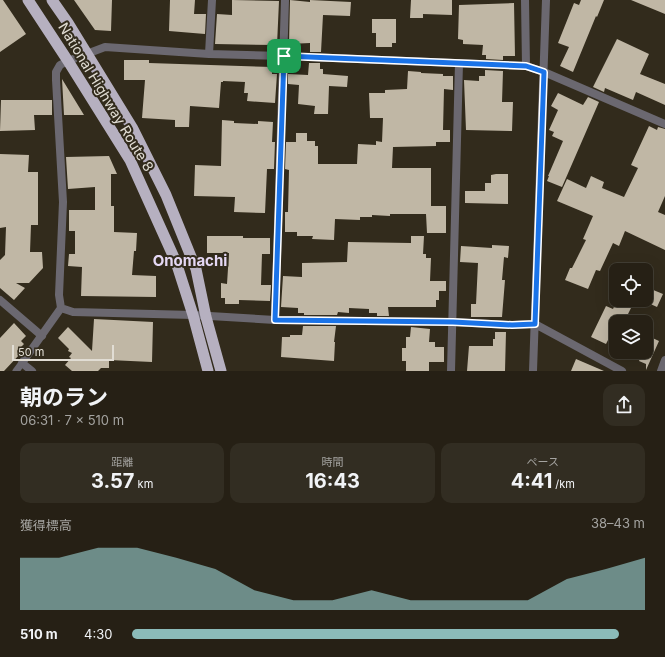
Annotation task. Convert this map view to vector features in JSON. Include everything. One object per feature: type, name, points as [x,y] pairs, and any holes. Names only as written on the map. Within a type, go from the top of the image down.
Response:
[{"type":"highway","name":"National Highway Route 8","points":[[28,0],[130,160],[176,262],[193,315],[208,371]]},
{"type":"highway","name":"National Highway Route 8","points":[[52,0],[68,23],[133,129],[166,195],[196,269],[206,317],[222,371]]},
{"type":"street","points":[[209,54],[212,0]]},
{"type":"street","points":[[275,320],[285,0]]},
{"type":"street","points":[[525,0],[526,66]]},
{"type":"street","points":[[533,371],[546,0]]},
{"type":"street","points":[[32,371],[22,363],[61,308],[60,295],[63,202],[56,72],[60,65],[68,61],[105,47],[209,54],[526,66],[544,72],[665,124]]},
{"type":"street","points":[[451,371],[459,63]]},
{"type":"street","points":[[0,300],[42,336]]},
{"type":"street","points":[[61,308],[73,312],[193,315],[206,317],[275,320],[453,322],[512,325],[535,324],[622,371]]},
{"type":"street","points":[[661,371],[665,360]]},
{"type":"lane","points":[[16,371],[22,363]]},
{"type":"building","points":[[0,0],[3,0],[26,34],[0,52]]},
{"type":"building","points":[[74,0],[112,0],[111,31],[95,30]]},
{"type":"building","points":[[170,0],[195,0],[194,14],[206,14],[205,34],[169,31]]},
{"type":"building","points":[[232,0],[279,1],[277,45],[215,44],[217,14],[232,15]]},
{"type":"building","points":[[290,0],[310,2],[310,0],[351,2],[350,16],[323,15],[321,52],[310,52],[310,43],[289,44]]},
{"type":"building","points":[[411,0],[452,0],[452,15],[423,14],[423,18],[410,18]]},
{"type":"building","points":[[581,0],[604,0],[573,72],[560,66],[569,47],[558,43],[574,3],[579,5]]},
{"type":"building","points":[[631,0],[665,0],[665,14]]},
{"type":"building","points":[[514,3],[515,56],[503,56],[503,60],[486,59],[486,55],[482,55],[483,45],[463,44],[463,40],[458,39],[459,5]]},
{"type":"building","points":[[372,19],[396,19],[396,43],[392,43],[392,47],[376,47],[376,33],[372,33]]},
{"type":"building","points":[[617,39],[649,54],[640,74],[665,84],[665,105],[636,92],[633,100],[605,88],[604,92],[593,87]]},
{"type":"building","points":[[124,60],[149,60],[149,63],[272,67],[272,74],[277,74],[275,103],[247,101],[248,93],[244,93],[245,82],[223,81],[221,82],[219,108],[190,106],[189,127],[175,127],[175,120],[142,118],[145,80],[124,80]]},
{"type":"building","points":[[309,63],[320,63],[320,69],[323,69],[323,74],[348,76],[347,87],[329,86],[328,114],[314,114],[315,106],[298,104],[299,85],[288,84],[288,74],[308,75]]},
{"type":"building","points":[[485,70],[503,71],[502,102],[513,102],[512,131],[466,130],[464,80],[479,81],[479,76],[485,76]]},
{"type":"building","points":[[408,71],[453,76],[453,90],[444,89],[443,130],[450,130],[450,142],[436,142],[436,146],[393,147],[392,168],[431,168],[431,206],[446,206],[446,233],[427,233],[426,214],[390,214],[390,216],[372,215],[372,217],[360,217],[360,220],[335,219],[334,240],[312,239],[313,236],[297,236],[297,232],[285,232],[285,212],[288,212],[289,170],[285,169],[286,142],[296,142],[296,133],[307,133],[307,141],[315,141],[315,146],[318,146],[318,164],[357,164],[358,144],[376,145],[376,141],[382,142],[383,118],[370,118],[369,93],[385,93],[385,90],[407,89]]},
{"type":"building","points":[[62,79],[84,115],[64,115]]},
{"type":"building","points":[[558,93],[583,105],[588,97],[599,102],[562,187],[547,181],[563,141],[552,136],[554,132],[549,130],[558,110],[551,106]]},
{"type":"building","points":[[1,100],[52,100],[52,115],[34,115],[35,130],[0,131]]},
{"type":"building","points":[[222,120],[234,121],[234,123],[258,124],[258,121],[273,122],[272,142],[275,142],[274,169],[267,169],[265,213],[234,212],[235,197],[194,196],[195,165],[221,166]]},
{"type":"building","points":[[649,126],[657,130],[658,127],[665,129],[665,196],[658,212],[665,215],[665,250],[625,231],[619,246],[613,243],[600,271],[596,270],[588,289],[565,280],[586,240],[583,239],[593,216],[557,201],[567,179],[586,188],[591,176],[604,182],[602,188],[624,197],[638,168],[631,165]]},
{"type":"building","points":[[0,154],[29,155],[28,172],[38,172],[38,225],[31,225],[30,252],[42,252],[43,268],[29,283],[16,283],[25,288],[14,300],[0,288],[0,260],[5,255],[6,227],[0,228]]},
{"type":"building","points":[[109,156],[117,174],[111,174],[111,206],[114,206],[114,232],[137,233],[132,275],[156,276],[156,297],[81,296],[82,267],[68,266],[69,254],[75,254],[75,231],[69,231],[69,210],[95,210],[95,187],[68,189],[66,157]]},
{"type":"building","points":[[508,174],[508,204],[465,203],[465,191],[485,191],[485,183],[491,183],[491,175]]},
{"type":"building","points":[[207,236],[270,238],[270,254],[262,254],[261,285],[271,285],[270,301],[239,300],[239,304],[225,304],[225,298],[221,298],[221,283],[227,284],[229,253],[207,253]]},
{"type":"building","points":[[411,236],[424,236],[423,254],[426,254],[426,258],[431,258],[430,281],[446,281],[446,291],[439,291],[439,300],[436,300],[436,307],[388,307],[389,316],[377,316],[377,313],[369,313],[369,309],[349,308],[349,313],[338,312],[337,315],[304,315],[304,313],[298,313],[298,308],[281,307],[283,276],[302,277],[302,263],[347,262],[348,242],[411,243]]},
{"type":"building","points":[[492,245],[509,246],[508,258],[504,257],[502,280],[505,280],[502,317],[471,317],[471,304],[476,304],[478,263],[460,262],[461,246],[492,248]]},
{"type":"building","points":[[653,290],[663,294],[657,307],[653,305]]},
{"type":"building","points":[[606,306],[613,309],[614,307],[632,307],[628,315],[609,315],[609,338],[606,344],[591,337]]},
{"type":"building","points":[[94,319],[153,322],[152,362],[109,360],[109,368],[101,368],[98,371],[72,371],[65,365],[71,358],[69,357],[72,353],[68,351],[69,349],[58,338],[68,327],[92,351]]},
{"type":"building","points":[[14,323],[26,336],[21,341],[24,344],[17,351],[20,354],[4,371],[0,371],[0,338]]},
{"type":"building","points":[[303,326],[336,326],[334,361],[281,357],[282,337],[302,335]]},
{"type":"building","points":[[411,327],[430,329],[429,342],[435,342],[435,347],[444,347],[444,362],[429,362],[429,371],[406,371],[406,361],[402,361],[402,348],[406,348],[406,337],[410,337]]},
{"type":"building","points":[[495,332],[506,332],[505,371],[467,371],[469,346],[493,346]]},
{"type":"building","points":[[653,338],[659,341],[653,354]]},
{"type":"building","points":[[576,359],[604,371],[571,371]]},
{"type":"building","points":[[640,359],[651,359],[646,370],[646,364],[639,361]]},
{"type":"district","name":"Onomachi","points":[[190,261]]},
{"type":"route","points":[[284,56],[526,66],[544,72],[535,324],[512,325],[453,322],[275,320],[284,56]]}]
